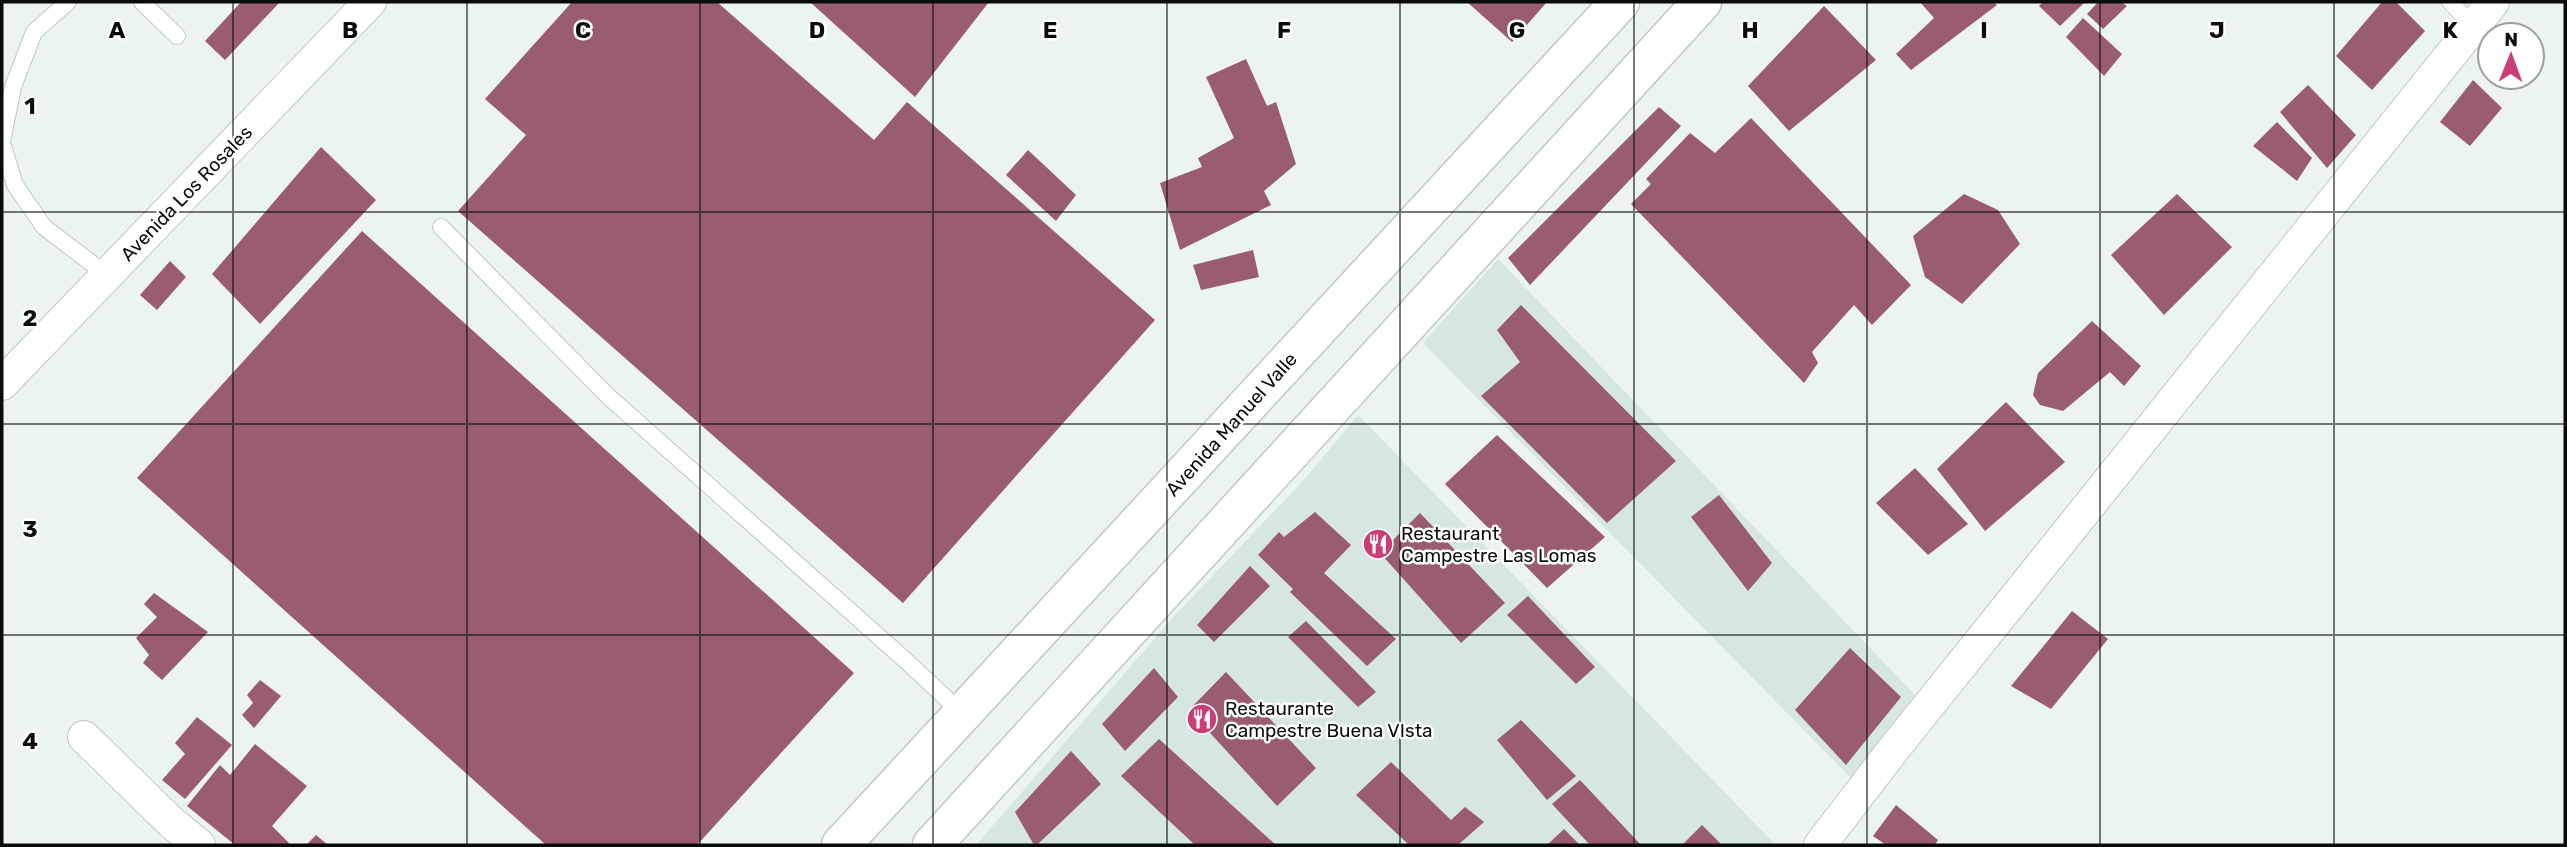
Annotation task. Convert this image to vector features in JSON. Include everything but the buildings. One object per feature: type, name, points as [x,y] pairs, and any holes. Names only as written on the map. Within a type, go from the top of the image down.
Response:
[{"type":"main road","name":"Avenida Manuel Valle","points":[[841,845],[1620,2]]},
{"type":"main road","points":[[933,845],[1702,2]]},
{"type":"street","name":"Avenida Los Rosales","points":[[2,384],[370,2]]},
{"type":"street","points":[[1820,845],[1893,750],[2493,2]]},
{"type":"street","points":[[84,737],[172,823],[199,845]]},
{"type":"lane","points":[[68,2],[34,32],[13,87],[2,142],[15,185],[44,227],[107,275]]},
{"type":"lane","points":[[142,2],[177,36]]},
{"type":"lane","points":[[2451,2],[2474,26]]},
{"type":"lane","points":[[441,227],[609,397],[904,659],[962,714]]},
{"type":"shaded area","points":[[1498,259],[1915,695],[1852,779],[1423,343]]},
{"type":"shaded area","points":[[1358,415],[1776,845],[976,845],[1176,614],[1303,481]]},
{"type":"place","name":"Restaurant Campestre Las Lomas","points":[[1378,544]]},
{"type":"place","name":"Restaurante Campestre Buena VIsta","points":[[1202,719]]}]
